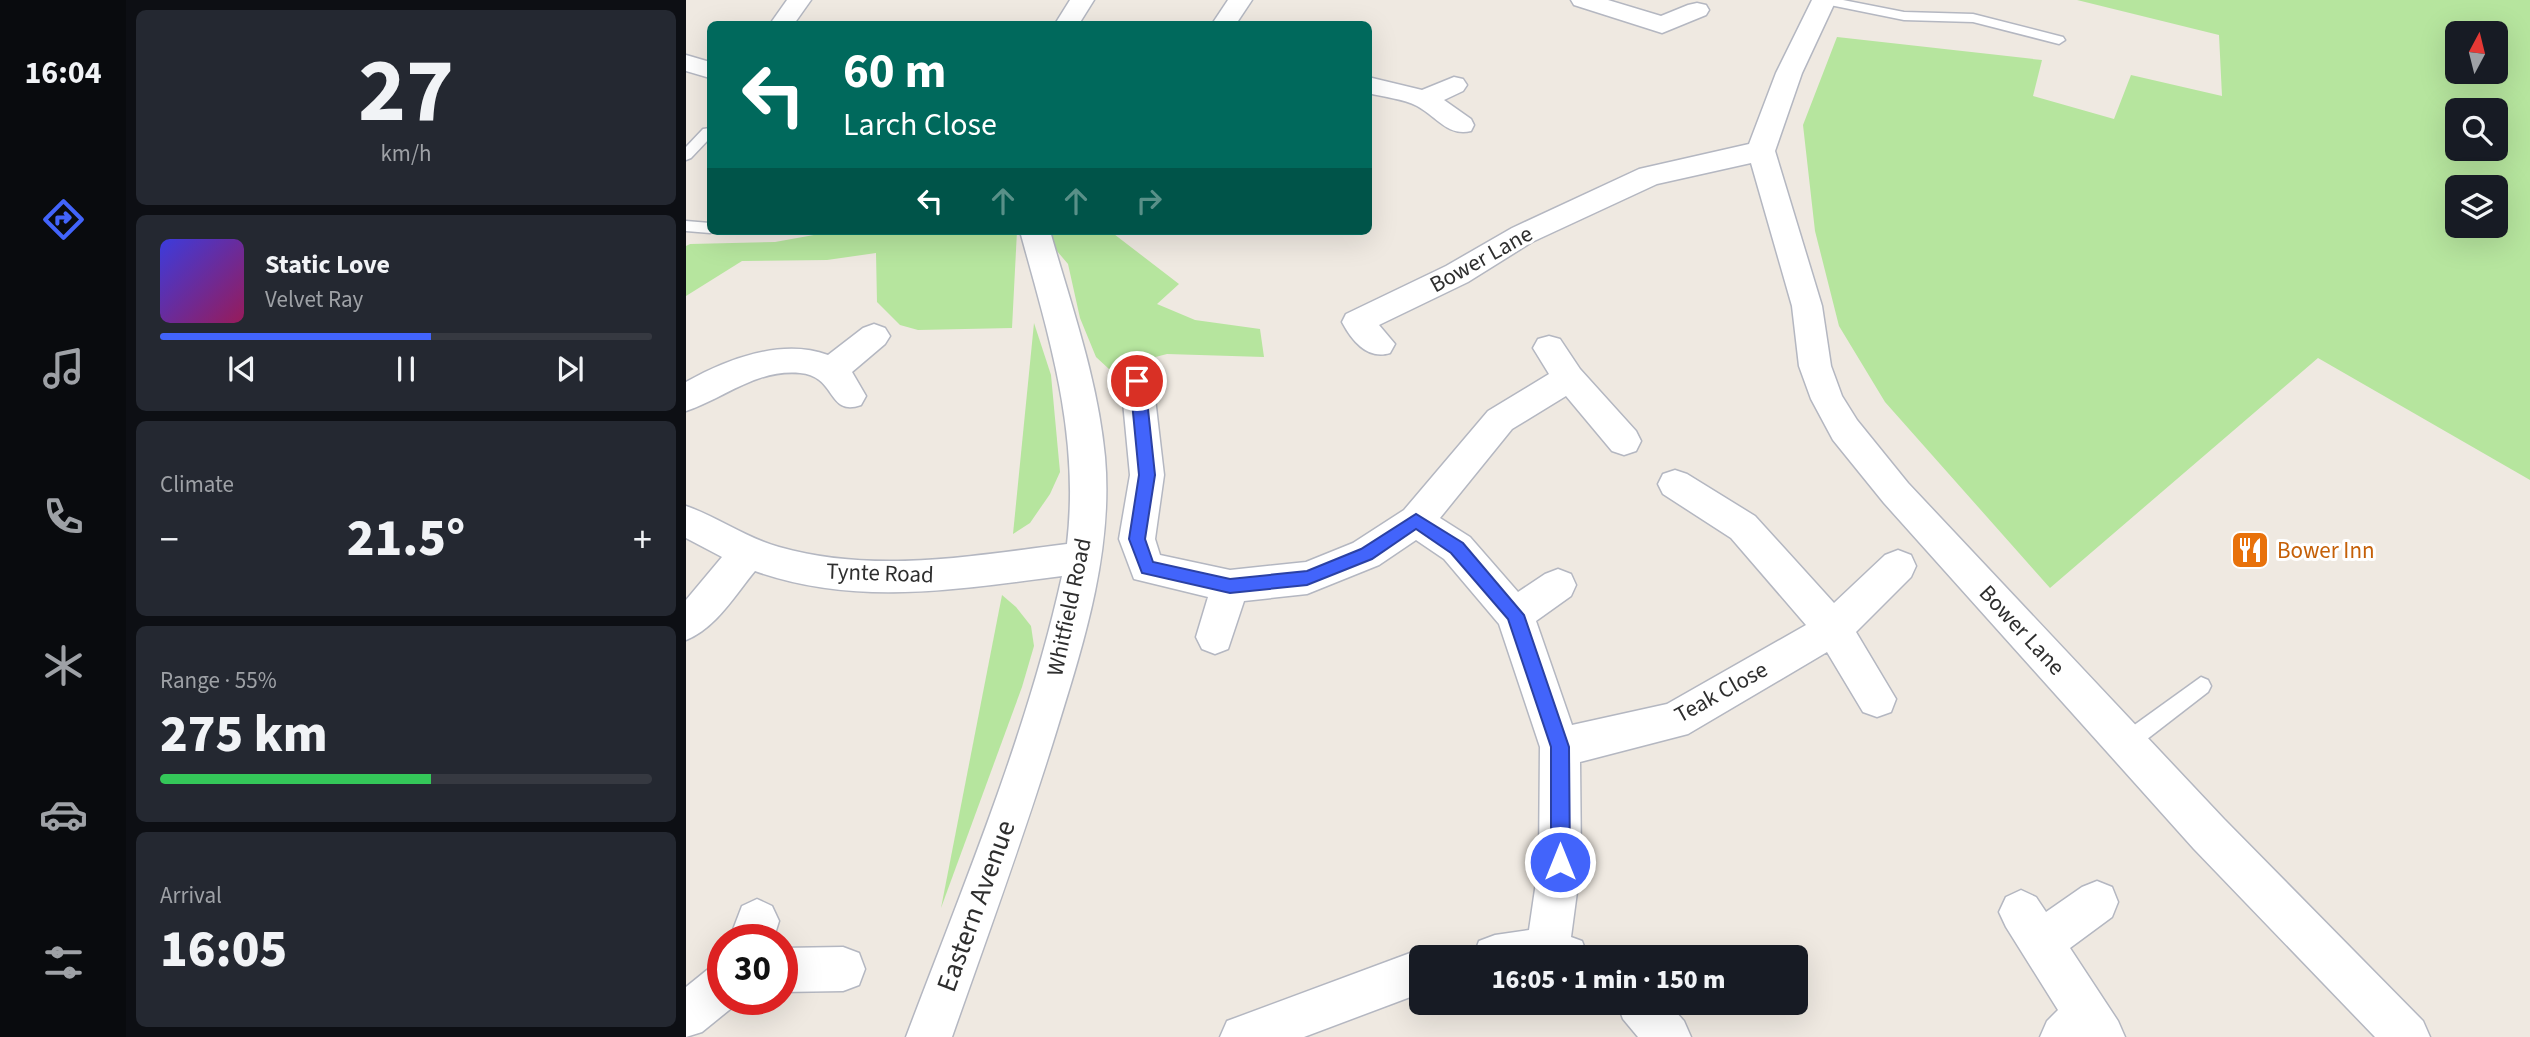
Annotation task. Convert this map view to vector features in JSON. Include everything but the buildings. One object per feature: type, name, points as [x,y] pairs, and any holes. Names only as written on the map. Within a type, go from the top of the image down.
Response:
[{"type":"street","points":[[784,21],[799,0]]},
{"type":"street","points":[[1069,21],[1082,0]]},
{"type":"street","points":[[1226,21],[1240,0]]},
{"type":"street","points":[[1583,0],[1665,34],[1697,10]]},
{"type":"street","points":[[1762,151],[1772,114],[1789,73],[1825,0]]},
{"type":"street","points":[[686,63],[707,69]]},
{"type":"street","points":[[1425,99],[1454,85]]},
{"type":"street","points":[[1372,86],[1425,99],[1461,125]]},
{"type":"street","name":"Bower Lane","points":[[1379,344],[1357,322],[1457,274],[1522,235],[1637,173],[1762,151],[1807,306],[1815,366],[1827,399],[1845,430],[1896,493],[2208,834],[2407,1037]]},
{"type":"street","points":[[1637,173],[1654,208]]},
{"type":"street","name":"Whitfield Road","points":[[1024,774],[1064,644],[1084,558],[1089,488],[1079,392],[1036,235]]},
{"type":"street","points":[[832,370],[874,336]]},
{"type":"street","points":[[1549,348],[1569,378],[1624,441]]},
{"type":"street","points":[[686,398],[710,383],[755,366],[808,361],[832,370],[850,396]]},
{"type":"street","points":[[1137,381],[1147,475],[1137,539],[1147,568],[1230,586],[1307,578],[1366,554],[1416,521],[1500,420],[1569,378]]},
{"type":"street","points":[[1675,484],[1743,527],[1833,629],[1877,699]]},
{"type":"street","name":"Tynte Road","points":[[686,521],[748,552],[780,564],[836,575],[889,578],[934,576],[1084,558]]},
{"type":"street","points":[[1416,521],[1457,548],[1515,615],[1560,747],[1557,945]]},
{"type":"street","points":[[686,623],[700,611],[748,552]]},
{"type":"street","name":"Teak Close","points":[[1560,747],[1674,721],[1833,629],[1898,566]]},
{"type":"street","points":[[1515,615],[1558,585]]},
{"type":"street","points":[[1215,637],[1230,586]]},
{"type":"street","name":"Eastern Avenue","points":[[929,1037],[1024,774]]},
{"type":"street","points":[[2084,1029],[2032,927],[2097,902]]},
{"type":"street","points":[[798,970],[843,969]]},
{"type":"street","points":[[1243,1037],[1409,975]]},
{"type":"street","points":[[686,1016],[707,999]]},
{"type":"street","points":[[1649,1015],[1668,1037]]},
{"type":"lane","points":[[1825,0],[1904,16],[1973,18],[2059,40]]},
{"type":"lane","points":[[686,155],[707,133]]},
{"type":"lane","points":[[686,226],[707,228]]},
{"type":"lane","points":[[2126,743],[2201,686]]},
{"type":"green space","points":[[2077,0],[2530,0],[2530,480],[2318,358],[2050,588],[1885,402],[1839,326],[1815,231],[1803,125],[1837,37],[2042,60],[2033,96],[2114,119],[2131,75],[2222,96],[2219,35]]},
{"type":"green space","points":[[814,235],[1017,235],[1012,328],[918,330],[900,325],[877,302],[876,253],[827,260],[742,261],[686,296],[686,246],[775,242]]},
{"type":"green space","points":[[1043,235],[1115,235],[1179,284],[1157,304],[1195,320],[1260,329],[1264,357],[1167,354],[1109,369],[1096,357],[1080,318],[1068,264]]},
{"type":"green space","points":[[1034,323],[1051,375],[1060,472],[1050,494],[1030,523],[1013,534]]},
{"type":"green space","points":[[1002,595],[1031,626],[1034,646],[1022,687],[941,908]]},
{"type":"place","name":"Bower Inn","points":[[2250,550]]},
{"type":"route","points":[[1137,381],[1147,475],[1137,539],[1147,568],[1230,586],[1307,578],[1366,554],[1416,521],[1457,548],[1515,615],[1560,747],[1560,862]]}]
